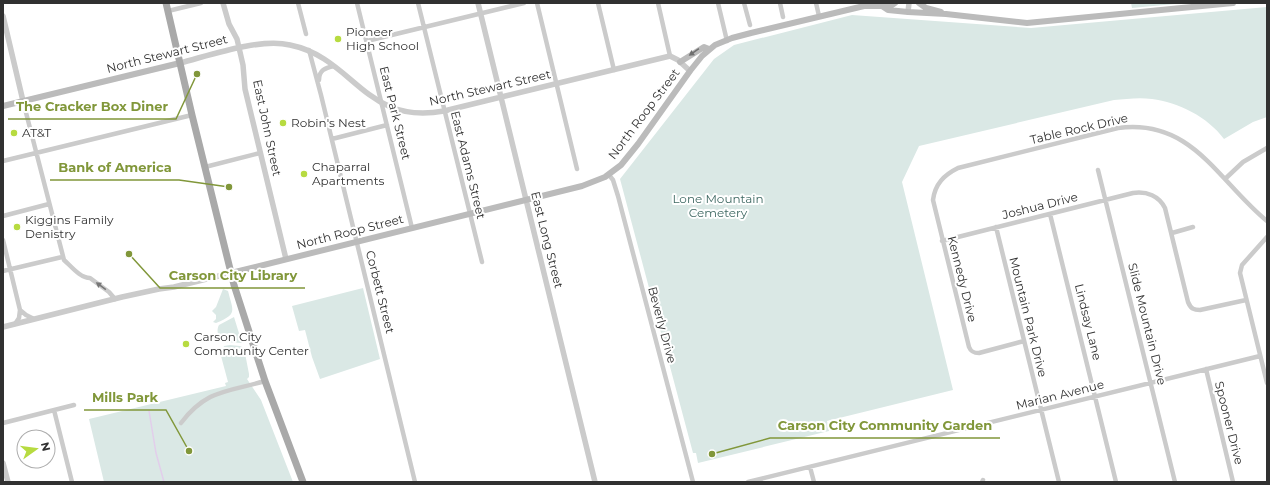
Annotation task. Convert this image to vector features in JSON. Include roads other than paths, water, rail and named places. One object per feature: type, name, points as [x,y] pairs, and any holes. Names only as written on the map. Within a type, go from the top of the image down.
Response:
[{"type":"main road","points":[[166,3],[192,116],[231,272],[265,381],[303,482]]},
{"type":"main road","points":[[882,6],[892,5],[895,3]]},
{"type":"main road","points":[[919,3],[926,8],[946,14]]},
{"type":"main road","name":"North Roop Street","points":[[231,272],[582,186],[600,180],[621,165],[690,71],[709,49],[727,40],[751,33],[864,6],[882,6],[888,10],[946,14],[1028,23],[1233,3]]},
{"type":"main road","points":[[680,62],[699,49],[704,47],[709,49]]},
{"type":"main road","name":"North Stewart Street","points":[[3,106],[180,63]]},
{"type":"street","points":[[168,11],[201,3]]},
{"type":"street","name":"East John Street","points":[[223,3],[229,24],[236,35],[244,65],[245,89],[286,259]]},
{"type":"street","points":[[298,3],[306,34]]},
{"type":"street","name":"East Park Street","points":[[358,3],[412,228]]},
{"type":"street","name":"East Adams Street","points":[[418,3],[482,262]]},
{"type":"street","name":"East Long Street","points":[[478,3],[595,482]]},
{"type":"street","points":[[367,41],[524,3]]},
{"type":"street","points":[[537,3],[577,169]]},
{"type":"street","points":[[598,3],[614,70]]},
{"type":"street","points":[[658,3],[670,56],[690,71]]},
{"type":"street","points":[[718,3],[727,40]]},
{"type":"street","points":[[744,3],[750,25]]},
{"type":"street","points":[[780,3],[783,17]]},
{"type":"street","points":[[816,3],[819,16]]},
{"type":"street","points":[[908,12],[909,3]]},
{"type":"street","points":[[3,16],[62,256],[64,260],[86,278],[90,278],[109,292],[115,299]]},
{"type":"street","name":"North Stewart Street","points":[[180,63],[239,48],[260,44],[280,43],[309,50],[334,66],[382,104],[412,113],[428,114],[501,98],[670,56]]},
{"type":"street","name":"Corbett Street","points":[[309,50],[319,84],[415,482]]},
{"type":"street","points":[[319,84],[319,76],[321,71],[325,68],[334,66]]},
{"type":"street","points":[[3,161],[192,116]]},
{"type":"street","points":[[332,139],[387,125]]},
{"type":"street","name":"Table Rock Drive","points":[[958,168],[1118,128],[1140,127],[1162,131],[1184,141],[1199,153],[1267,221]]},
{"type":"street","points":[[1225,179],[1243,162],[1267,148]]},
{"type":"street","points":[[205,167],[260,153]]},
{"type":"street","name":"Kennedy Drive","points":[[958,168],[942,178],[938,184],[933,194],[933,207],[971,350],[975,353],[979,353],[1024,341]]},
{"type":"street","name":"Slide Mountain Drive","points":[[1098,170],[1175,482]]},
{"type":"street","name":"Beverly Drive","points":[[609,175],[613,180],[618,196],[693,482]]},
{"type":"street","name":"Joshua Drive","points":[[942,241],[1133,193],[1143,192],[1155,196],[1163,205],[1167,213],[1172,233]]},
{"type":"street","points":[[3,216],[49,204]]},
{"type":"street","name":"Lindsay Lane","points":[[1050,214],[1116,482]]},
{"type":"street","name":"Mountain Park Drive","points":[[996,227],[1059,482]]},
{"type":"street","points":[[1192,227],[1172,233],[1188,302],[1191,308],[1200,310],[1246,300]]},
{"type":"street","points":[[1267,237],[1242,265],[1240,273],[1267,383]]},
{"type":"street","points":[[3,240],[20,310],[19,318],[15,324]]},
{"type":"street","points":[[3,271],[62,256]]},
{"type":"street","name":"North Roop Street","points":[[3,327],[115,299],[174,287],[231,272]]},
{"type":"street","points":[[20,310],[26,316],[34,319]]},
{"type":"street","name":"Marian Avenue","points":[[748,482],[1260,356]]},
{"type":"street","name":"Spooner Drive","points":[[1206,369],[1233,482]]},
{"type":"street","points":[[181,423],[192,410],[207,398],[222,392],[265,381]]},
{"type":"street","points":[[3,422],[74,405]]},
{"type":"street","points":[[54,410],[72,482]]},
{"type":"street","points":[[3,463],[7,482]]},
{"type":"street","points":[[810,467],[814,482]]},
{"type":"waterway","points":[[149,411],[156,453],[164,482]]},
{"type":"place","name":"Pioneer High School","points":[[338,39]]},
{"type":"place","name":"The Cracker Box Diner","points":[[197,74]]},
{"type":"place","name":"Robin's Nest","points":[[283,123]]},
{"type":"place","name":"AT&T","points":[[14,133]]},
{"type":"place","name":"Chaparral Apartments","points":[[304,174]]},
{"type":"place","name":"Bank of America","points":[[229,187]]},
{"type":"place","name":"Kiggins Family Denistry","points":[[17,227]]},
{"type":"place","name":"Carson City Library","points":[[129,254]]},
{"type":"place","name":"Carson City Community Center","points":[[186,344]]},
{"type":"place","name":"Mills Park","points":[[189,451]]},
{"type":"place","name":"Carson City Community Garden","points":[[712,454]]},
{"type":"park label","name":"Lone Mountain Cemetery","points":[[718,206]]}]
